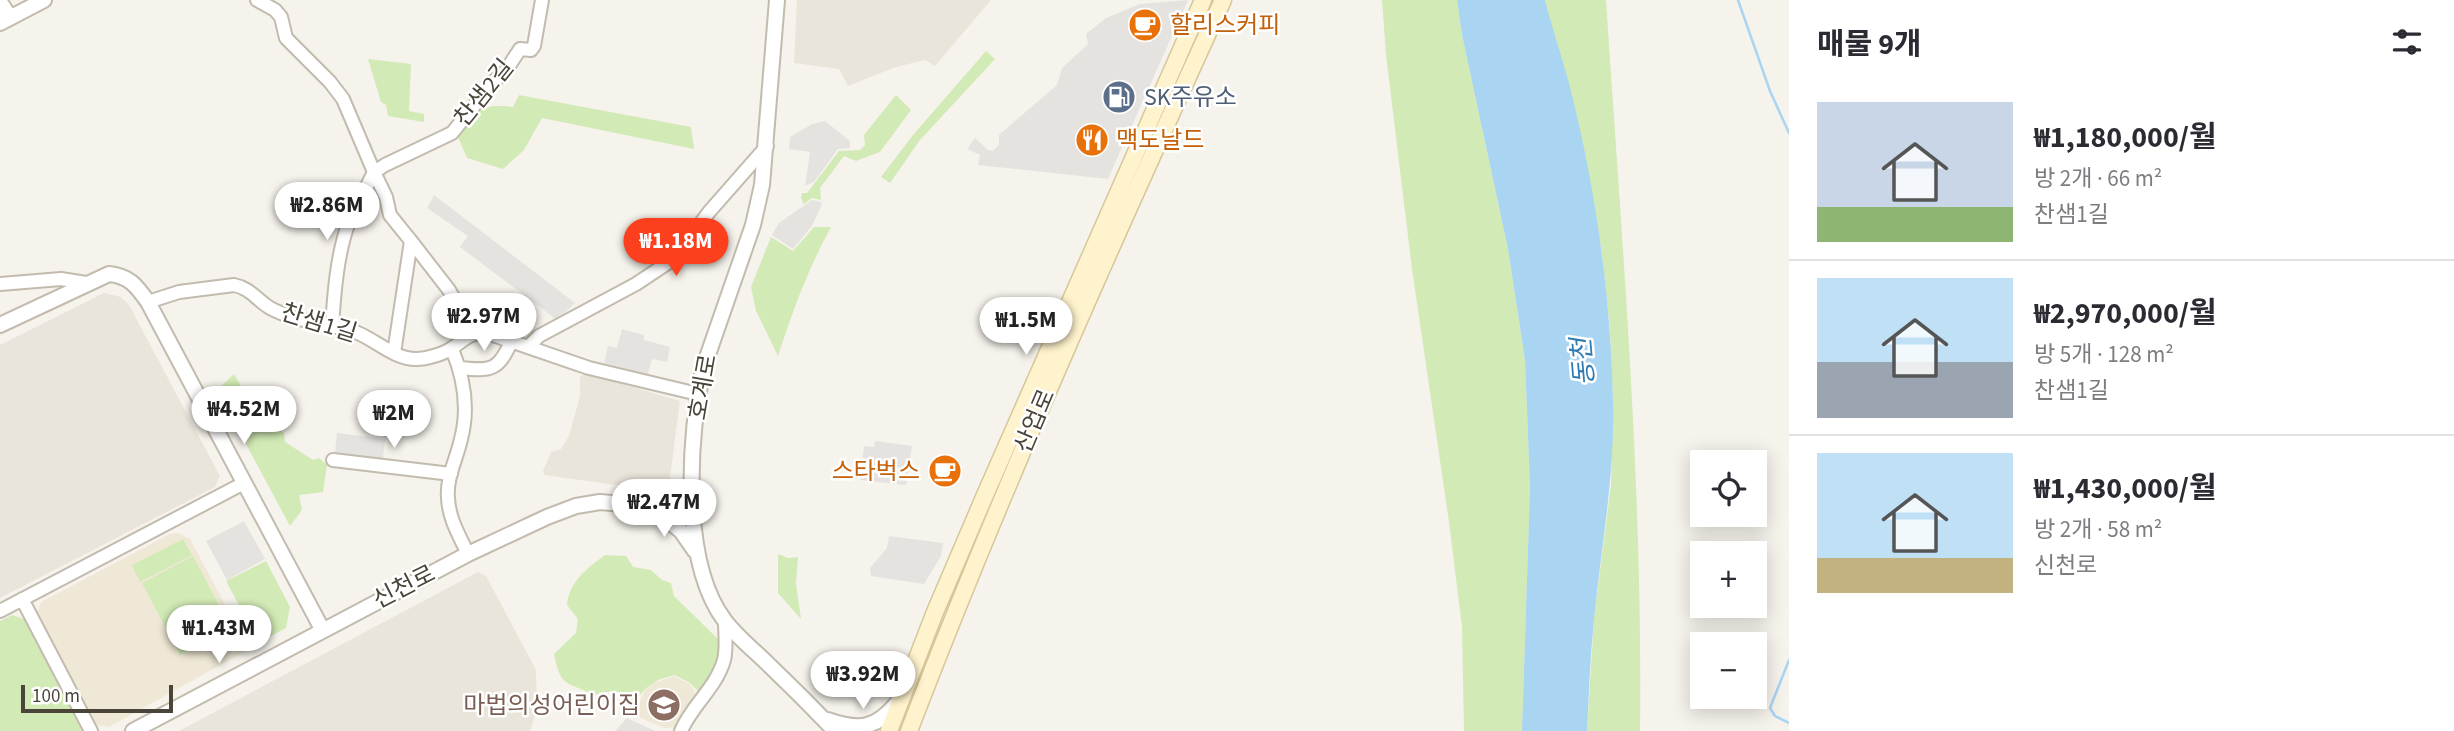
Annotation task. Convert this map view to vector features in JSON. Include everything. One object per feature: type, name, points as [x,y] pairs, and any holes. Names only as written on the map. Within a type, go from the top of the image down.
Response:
[{"type":"main road","name":"산업로","points":[[889,731],[985,495],[1203,0]]},
{"type":"main road","name":"산업로","points":[[909,731],[952,619],[1025,445],[1137,188],[1223,0]]},
{"type":"street","points":[[0,2],[5,20],[44,0]]},
{"type":"street","points":[[257,0],[275,10],[281,17],[286,37],[343,99],[386,197],[390,215],[449,290],[457,304],[466,336],[476,333],[490,334],[589,368],[698,394]]},
{"type":"street","name":"찬샘2길","points":[[374,172],[452,132],[494,81],[505,72],[516,53],[520,49],[531,50],[534,46],[542,0]]},
{"type":"street","name":"호계로","points":[[777,0],[762,185],[753,225],[712,338],[698,394],[692,510],[696,554],[705,584],[725,621],[835,731]]},
{"type":"street","points":[[528,348],[539,336],[636,284],[676,258],[709,212],[766,146]]},
{"type":"street","points":[[332,327],[334,294],[349,223],[374,172]]},
{"type":"street","points":[[394,353],[411,241]]},
{"type":"street","points":[[0,325],[108,274],[122,276],[134,283],[148,302],[322,629]]},
{"type":"street","points":[[0,284],[61,279],[86,283]]},
{"type":"street","name":"찬샘1길","points":[[148,302],[179,292],[234,285],[243,287],[261,302],[282,313],[352,331],[394,353],[416,359],[452,349],[466,336]]},
{"type":"street","points":[[460,368],[483,370],[496,366],[503,359],[511,342]]},
{"type":"street","points":[[452,349],[460,368],[465,412],[462,438],[447,495],[450,518],[468,554]]},
{"type":"street","points":[[333,460],[451,474]]},
{"type":"street","points":[[0,611],[244,483]]},
{"type":"street","name":"신천로","points":[[133,731],[468,554],[576,506],[600,502],[692,510]]},
{"type":"street","points":[[649,505],[681,531],[696,554]]},
{"type":"street","points":[[22,599],[92,731]]},
{"type":"street","points":[[681,731],[686,718],[714,684],[720,671],[725,658],[725,621]]},
{"type":"street","points":[[820,715],[854,730],[871,727],[888,715],[902,697]]},
{"type":"shaded area","points":[[797,0],[991,0],[935,66],[925,60],[896,67],[848,86],[839,69],[794,63]]},
{"type":"shaded area","points":[[1188,0],[1108,179],[978,165],[980,155],[967,149],[975,138],[988,150],[993,151],[999,145],[999,135],[1057,85],[1062,68],[1088,44],[1086,34],[1106,18],[1140,4]]},
{"type":"shaded area","points":[[825,121],[850,141],[850,148],[838,149],[814,182],[805,186],[810,152],[789,149],[790,137],[812,124]]},
{"type":"shaded area","points":[[434,195],[575,303],[557,320],[460,247],[468,236],[427,208]]},
{"type":"shaded area","points":[[812,200],[822,204],[812,226],[793,249],[772,235],[779,223]]},
{"type":"shaded area","points":[[104,293],[121,297],[129,305],[220,476],[215,487],[0,598],[0,345]]},
{"type":"shaded area","points":[[622,329],[644,335],[644,340],[670,347],[667,362],[652,359],[648,374],[604,363],[608,346],[617,348]]},
{"type":"shaded area","points":[[585,373],[680,401],[669,485],[660,491],[544,475],[543,471],[551,452],[561,449],[569,436],[580,396],[580,377]]},
{"type":"shaded area","points":[[337,433],[385,439],[383,459],[335,453]]},
{"type":"shaded area","points":[[875,441],[912,446],[906,485],[860,480],[864,446],[874,447]]},
{"type":"shaded area","points":[[244,521],[265,559],[227,580],[206,541]]},
{"type":"shaded area","points":[[178,533],[190,539],[246,644],[244,652],[109,727],[97,725],[37,613],[41,602],[170,534]]},
{"type":"shaded area","points":[[889,536],[943,543],[941,556],[924,584],[871,576],[870,568],[887,548]]},
{"type":"shaded area","points":[[478,572],[486,576],[536,670],[537,710],[530,731],[179,731]]},
{"type":"shaded area","name":"마법의성어린이집","points":[[674,676],[690,684],[696,695],[677,727],[664,728],[634,715],[645,690],[651,684]]},
{"type":"shaded area","points":[[627,718],[655,731],[615,731]]},
{"type":"green space","points":[[1382,0],[1457,0],[1462,35],[1508,249],[1525,360],[1530,487],[1522,731],[1464,731],[1462,627],[1412,269],[1386,55]]},
{"type":"green space","points":[[1545,0],[1606,0],[1635,457],[1640,731],[1587,731],[1594,618],[1611,485],[1613,405],[1610,330],[1601,246]]},
{"type":"green space","points":[[986,51],[995,59],[920,140],[890,183],[881,177],[913,135]]},
{"type":"green space","points":[[368,59],[411,64],[409,111],[424,114],[424,122],[388,116]]},
{"type":"green space","points":[[519,95],[691,127],[694,149],[542,118],[524,150],[503,169],[467,158],[458,137],[469,121],[485,108],[513,107]]},
{"type":"green space","points":[[896,95],[911,110],[880,152],[856,161],[844,156],[820,188],[821,200],[812,198],[804,204],[802,193],[807,193],[839,151],[860,150],[865,145],[864,135]]},
{"type":"green space","points":[[814,227],[831,227],[815,258],[778,356],[756,311],[751,287],[771,237],[793,251]]},
{"type":"green space","points":[[234,374],[253,407],[284,433],[285,442],[313,460],[319,458],[327,465],[323,492],[299,495],[302,510],[290,526],[217,390]]},
{"type":"green space","points":[[183,539],[192,555],[140,582],[132,565]]},
{"type":"green space","points":[[778,554],[788,558],[798,557],[796,584],[801,619],[778,593]]},
{"type":"green space","points":[[605,555],[626,556],[633,567],[651,570],[662,580],[671,583],[674,596],[719,640],[720,654],[716,668],[708,682],[698,691],[675,675],[651,685],[634,704],[620,693],[611,691],[593,695],[562,678],[554,654],[576,633],[578,619],[567,605],[568,597],[580,576]]},
{"type":"green space","points":[[193,556],[231,628],[180,655],[142,583]]},
{"type":"green space","points":[[266,561],[290,607],[286,628],[271,636],[251,627],[226,581]]},
{"type":"green space","points":[[12,615],[24,619],[82,731],[0,731],[0,621]]},
{"type":"water","name":"동천","points":[[1457,0],[1545,0],[1572,94],[1590,181],[1606,291],[1612,366],[1613,430],[1610,484],[1593,634],[1587,731],[1522,731],[1530,487],[1525,360],[1508,249],[1462,35]]},
{"type":"waterway","points":[[1738,0],[1770,91],[1789,133]]},
{"type":"waterway","points":[[1789,660],[1770,708],[1775,716],[1789,723]]},
{"type":"place","name":"할리스커피","points":[[1145,25]]},
{"type":"place","name":"SK주유소","points":[[1119,97]]},
{"type":"place","name":"맥도날드","points":[[1092,140]]},
{"type":"place","name":"스타벅스","points":[[945,471]]},
{"type":"place","name":"마법의성어린이집","points":[[664,705]]}]
